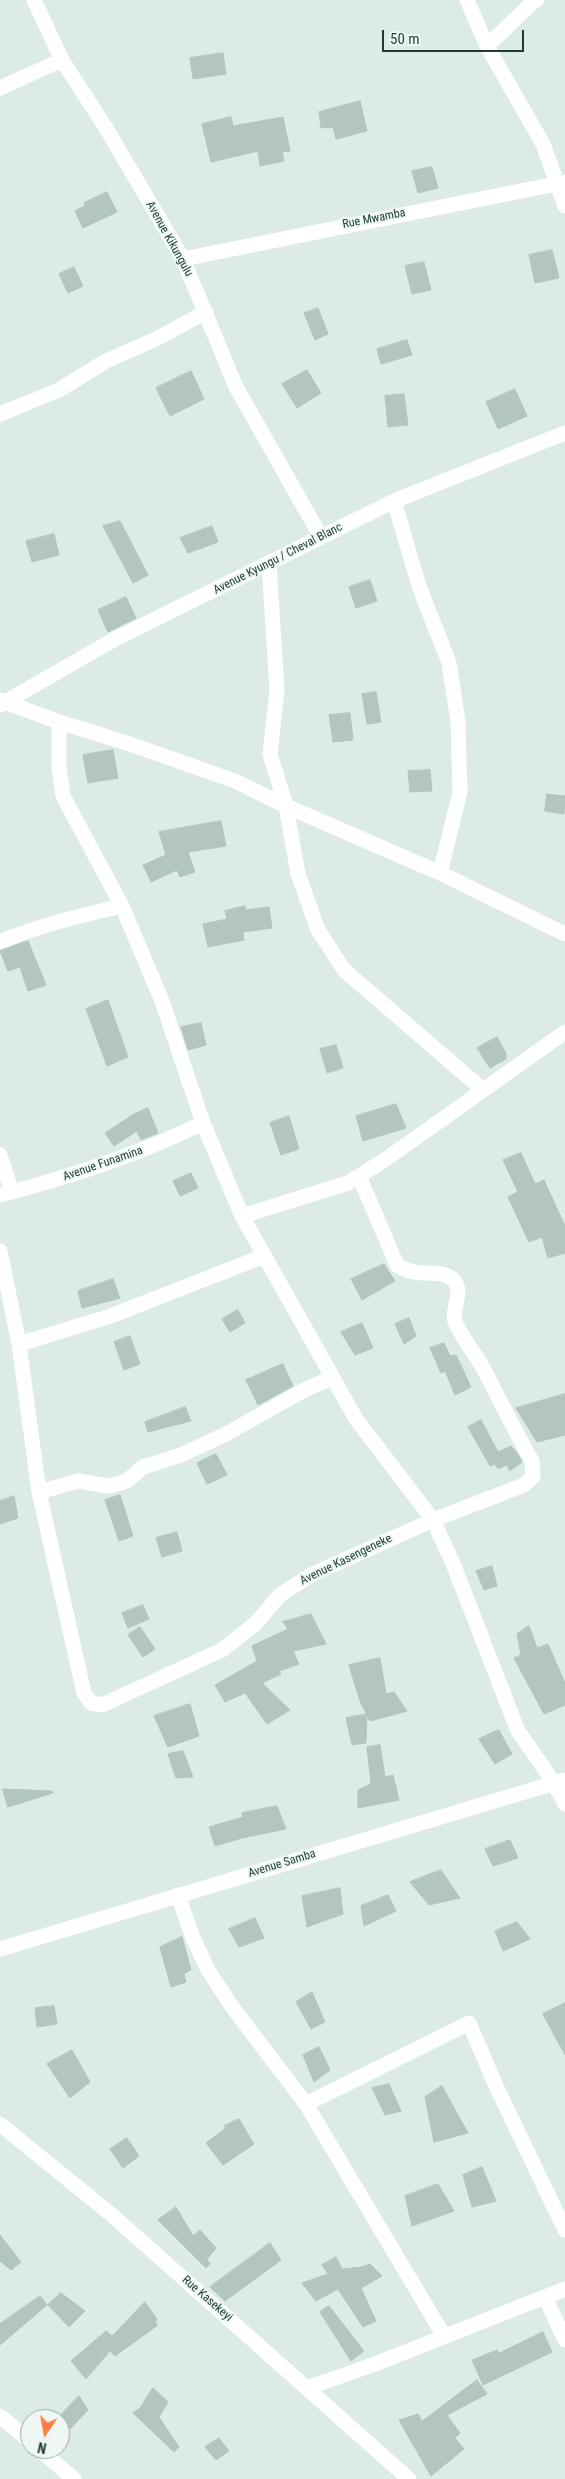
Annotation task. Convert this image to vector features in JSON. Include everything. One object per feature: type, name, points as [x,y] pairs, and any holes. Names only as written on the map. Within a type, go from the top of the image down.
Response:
[{"type":"street","name":"Avenue Kikungulu","points":[[34,0],[62,60],[106,128],[183,259],[236,387],[321,537]]},
{"type":"street","points":[[467,0],[487,46],[543,144],[562,182],[565,206]]},
{"type":"street","points":[[487,46],[537,0]]},
{"type":"street","points":[[0,88],[62,60]]},
{"type":"street","name":"Rue Mwamba","points":[[183,259],[562,182]]},
{"type":"street","points":[[0,414],[59,390],[106,361],[156,339],[206,312]]},
{"type":"street","name":"Avenue Kyungu / Cheval Blanc","points":[[1,702],[115,639],[394,501],[565,433]]},
{"type":"street","points":[[394,501],[419,586],[449,663],[458,722],[460,792],[440,873]]},
{"type":"street","points":[[269,564],[277,690],[270,754],[286,806],[298,874],[318,930],[344,970],[482,1089]]},
{"type":"street","points":[[1,702],[235,781],[286,806],[440,873],[565,934]]},
{"type":"street","points":[[59,722],[59,767],[63,796],[122,906],[162,1000],[203,1123],[242,1216],[356,1419],[433,1520],[452,1561],[518,1731],[560,1782],[565,1804]]},
{"type":"street","points":[[0,942],[22,932],[34,931],[83,915],[122,906]]},
{"type":"street","points":[[242,1216],[348,1183],[565,1032]]},
{"type":"street","name":"Avenue Funamina","points":[[6,1193],[43,1185],[154,1147],[203,1123]]},
{"type":"street","points":[[0,1155],[6,1193]]},
{"type":"street","name":"Avenue Kasengeneke","points":[[0,1252],[18,1344],[39,1492],[84,1693],[91,1703],[102,1705],[222,1650],[255,1624],[280,1595],[311,1575],[433,1520],[524,1485],[533,1477],[534,1467],[483,1368],[455,1323],[457,1285],[451,1278],[443,1274],[408,1272],[397,1264],[359,1176]]},
{"type":"street","points":[[18,1344],[108,1317],[264,1256]]},
{"type":"street","points":[[39,1492],[78,1481],[108,1486],[118,1484],[128,1480],[143,1467],[180,1455],[217,1438],[332,1378]]},
{"type":"street","name":"Avenue Samba","points":[[0,1949],[560,1782]]},
{"type":"street","points":[[178,1895],[193,1938],[208,1970],[306,2104],[444,2336]]},
{"type":"street","points":[[306,2104],[469,2024],[496,2086],[565,2230]]},
{"type":"street","name":"Rue Kasekeyi","points":[[0,2124],[113,2216],[409,2479]]},
{"type":"street","points":[[308,2388],[565,2289]]},
{"type":"street","points":[[544,2297],[565,2340]]},
{"type":"street","points":[[0,2416],[20,2433]]},
{"type":"street","points":[[51,2459],[74,2479]]},
{"type":"building","points":[[223,53],[226,74],[193,79],[190,58]]},
{"type":"building","points":[[360,101],[367,131],[336,139],[333,127],[321,128],[319,112]]},
{"type":"building","points":[[231,117],[233,126],[283,117],[290,151],[282,152],[284,161],[260,166],[258,151],[211,162],[202,124]]},
{"type":"building","points":[[432,167],[438,188],[418,193],[412,171]]},
{"type":"building","points":[[107,192],[117,212],[83,228],[75,211],[85,206],[84,203]]},
{"type":"building","points":[[552,250],[559,278],[535,283],[529,255]]},
{"type":"building","points":[[424,262],[431,290],[412,294],[405,266]]},
{"type":"building","points":[[74,267],[83,286],[68,293],[59,274]]},
{"type":"building","points":[[318,308],[328,334],[315,340],[304,313]]},
{"type":"building","points":[[407,340],[412,355],[381,364],[377,349]]},
{"type":"building","points":[[307,370],[321,393],[297,408],[282,384]]},
{"type":"building","points":[[191,371],[204,399],[170,416],[156,388]]},
{"type":"building","points":[[515,389],[527,416],[498,429],[486,402]]},
{"type":"building","points":[[404,394],[408,425],[388,427],[385,396]]},
{"type":"building","points":[[120,521],[148,575],[133,583],[103,526]]},
{"type":"building","points":[[212,526],[218,542],[188,553],[180,538]]},
{"type":"building","points":[[54,534],[59,555],[32,562],[26,541]]},
{"type":"building","points":[[370,580],[377,601],[356,608],[349,587]]},
{"type":"building","points":[[126,597],[136,618],[108,632],[98,610]]},
{"type":"building","points":[[376,692],[381,722],[367,724],[362,694]]},
{"type":"building","points":[[350,713],[353,740],[333,742],[329,715]]},
{"type":"building","points":[[113,750],[118,778],[88,783],[83,755]]},
{"type":"building","points":[[430,770],[432,791],[410,792],[408,771]]},
{"type":"building","points":[[547,794],[565,796],[564,814],[545,811]]},
{"type":"building","points":[[221,821],[226,846],[188,852],[195,872],[180,877],[177,870],[151,882],[143,865],[166,855],[159,832]]},
{"type":"building","points":[[245,906],[246,910],[269,907],[272,928],[243,932],[244,940],[208,947],[203,924],[227,919],[225,911]]},
{"type":"building","points":[[28,941],[46,985],[28,991],[20,967],[8,971],[0,951]]},
{"type":"building","points":[[108,1000],[128,1057],[107,1066],[86,1009]]},
{"type":"building","points":[[201,1023],[206,1045],[188,1050],[181,1027]]},
{"type":"building","points":[[497,1037],[506,1053],[506,1059],[490,1068],[477,1048]]},
{"type":"building","points":[[336,1045],[343,1068],[327,1073],[320,1049]]},
{"type":"building","points":[[396,1104],[406,1128],[363,1141],[356,1116]]},
{"type":"building","points":[[148,1108],[158,1133],[141,1140],[137,1131],[114,1146],[105,1133],[134,1114]]},
{"type":"building","points":[[289,1116],[299,1149],[281,1155],[270,1123]]},
{"type":"building","points":[[521,1153],[535,1184],[544,1180],[565,1226],[565,1253],[548,1258],[542,1237],[529,1242],[508,1197],[518,1192],[503,1160]]},
{"type":"building","points":[[191,1173],[198,1188],[180,1196],[173,1181]]},
{"type":"building","points":[[384,1264],[395,1281],[362,1300],[351,1279]]},
{"type":"building","points":[[113,1279],[120,1298],[82,1308],[78,1291]]},
{"type":"building","points":[[238,1310],[245,1323],[230,1332],[222,1319]]},
{"type":"building","points":[[409,1318],[416,1336],[404,1344],[395,1324]]},
{"type":"building","points":[[362,1323],[373,1348],[355,1355],[341,1332]]},
{"type":"building","points":[[130,1336],[140,1364],[124,1370],[114,1342]]},
{"type":"building","points":[[444,1343],[450,1356],[456,1355],[471,1387],[455,1395],[445,1371],[441,1373],[430,1348]]},
{"type":"building","points":[[283,1364],[293,1386],[258,1405],[246,1380]]},
{"type":"building","points":[[565,1394],[565,1435],[537,1442],[516,1408]]},
{"type":"building","points":[[185,1407],[191,1421],[148,1432],[145,1422]]},
{"type":"building","points":[[481,1420],[498,1452],[511,1446],[522,1462],[510,1471],[507,1465],[498,1469],[495,1464],[490,1466],[468,1427]]},
{"type":"building","points":[[216,1454],[227,1475],[207,1484],[197,1463]]},
{"type":"building","points":[[120,1495],[133,1536],[119,1541],[105,1500]]},
{"type":"building","points":[[14,1496],[18,1518],[0,1524],[0,1501]]},
{"type":"building","points":[[177,1532],[182,1551],[162,1557],[156,1538]]},
{"type":"building","points":[[492,1566],[497,1586],[484,1590],[476,1571]]},
{"type":"building","points":[[143,1605],[149,1619],[128,1628],[122,1613]]},
{"type":"building","points":[[311,1614],[326,1644],[293,1651],[299,1664],[279,1671],[281,1674],[262,1683],[290,1710],[267,1724],[245,1693],[225,1702],[215,1685],[257,1661],[252,1646],[288,1629],[283,1622]]},
{"type":"building","points":[[529,1626],[537,1648],[548,1644],[565,1683],[565,1705],[544,1714],[514,1658],[521,1655],[517,1634]]},
{"type":"building","points":[[140,1627],[155,1649],[143,1657],[128,1635]]},
{"type":"building","points":[[380,1658],[386,1694],[394,1692],[407,1711],[370,1721],[360,1701],[349,1665]]},
{"type":"building","points":[[190,1704],[199,1736],[168,1747],[154,1716]]},
{"type":"building","points":[[367,1714],[366,1743],[352,1745],[346,1718]]},
{"type":"building","points":[[499,1730],[512,1754],[495,1764],[479,1739]]},
{"type":"building","points":[[380,1745],[385,1777],[393,1775],[399,1800],[358,1808],[358,1790],[371,1784],[367,1747]]},
{"type":"building","points":[[183,1751],[193,1777],[176,1778],[168,1754]]},
{"type":"building","points":[[3,1789],[52,1791],[53,1793],[8,1807]]},
{"type":"building","points":[[277,1806],[286,1829],[215,1846],[209,1827],[243,1817],[242,1813]]},
{"type":"building","points":[[510,1840],[518,1858],[493,1866],[485,1849]]},
{"type":"building","points":[[441,1870],[460,1898],[429,1905],[410,1882]]},
{"type":"building","points":[[340,1888],[343,1914],[307,1927],[302,1896]]},
{"type":"building","points":[[388,1895],[396,1911],[364,1926],[361,1906]]},
{"type":"building","points":[[255,1918],[264,1938],[239,1947],[229,1929]]},
{"type":"building","points":[[517,1922],[530,1939],[503,1951],[495,1931]]},
{"type":"building","points":[[182,1937],[191,1970],[184,1974],[186,1982],[171,1987],[160,1947]]},
{"type":"building","points":[[312,1992],[325,2022],[311,2029],[296,2002]]},
{"type":"building","points":[[565,2003],[565,2055],[543,2014]]},
{"type":"building","points":[[54,2006],[57,2024],[37,2027],[35,2008]]},
{"type":"building","points":[[319,2047],[330,2070],[314,2082],[303,2055]]},
{"type":"building","points":[[72,2050],[90,2082],[70,2098],[47,2064]]},
{"type":"building","points":[[389,2084],[401,2111],[385,2115],[372,2088]]},
{"type":"building","points":[[442,2086],[468,2133],[434,2142],[425,2097]]},
{"type":"building","points":[[239,2119],[254,2144],[223,2165],[206,2143],[226,2128],[224,2126]]},
{"type":"building","points":[[127,2138],[139,2156],[123,2168],[110,2149]]},
{"type":"building","points":[[482,2167],[496,2201],[472,2207],[463,2175]]},
{"type":"building","points":[[438,2184],[454,2211],[412,2226],[405,2196]]},
{"type":"building","points":[[176,2207],[193,2236],[200,2230],[216,2248],[207,2259],[210,2264],[206,2268],[158,2220]]},
{"type":"building","points":[[0,2235],[21,2262],[11,2270],[0,2261]]},
{"type":"building","points":[[270,2243],[281,2260],[225,2301],[210,2287]]},
{"type":"building","points":[[336,2257],[342,2269],[362,2267],[370,2264],[382,2276],[361,2288],[376,2321],[363,2327],[338,2289],[316,2301],[302,2283],[328,2274],[322,2265]]},
{"type":"building","points":[[61,2293],[85,2311],[69,2327],[48,2305]]},
{"type":"building","points":[[40,2296],[47,2305],[0,2345],[0,2324]]},
{"type":"building","points":[[145,2302],[157,2319],[155,2322],[158,2325],[115,2356],[110,2351],[86,2379],[71,2361],[106,2331],[112,2336]]},
{"type":"building","points":[[329,2306],[364,2351],[351,2361],[320,2312]]},
{"type":"building","points":[[543,2332],[552,2352],[483,2385],[472,2360],[497,2350],[499,2353]]},
{"type":"building","points":[[477,2380],[487,2394],[447,2415],[460,2433],[455,2438],[464,2449],[431,2476],[399,2420],[418,2414],[422,2421]]},
{"type":"building","points":[[153,2388],[168,2402],[159,2417],[179,2447],[174,2452],[133,2413],[140,2408]]},
{"type":"building","points":[[79,2396],[88,2410],[70,2429],[70,2409],[67,2409]]},
{"type":"building","points":[[219,2438],[229,2451],[216,2460],[205,2447]]}]
